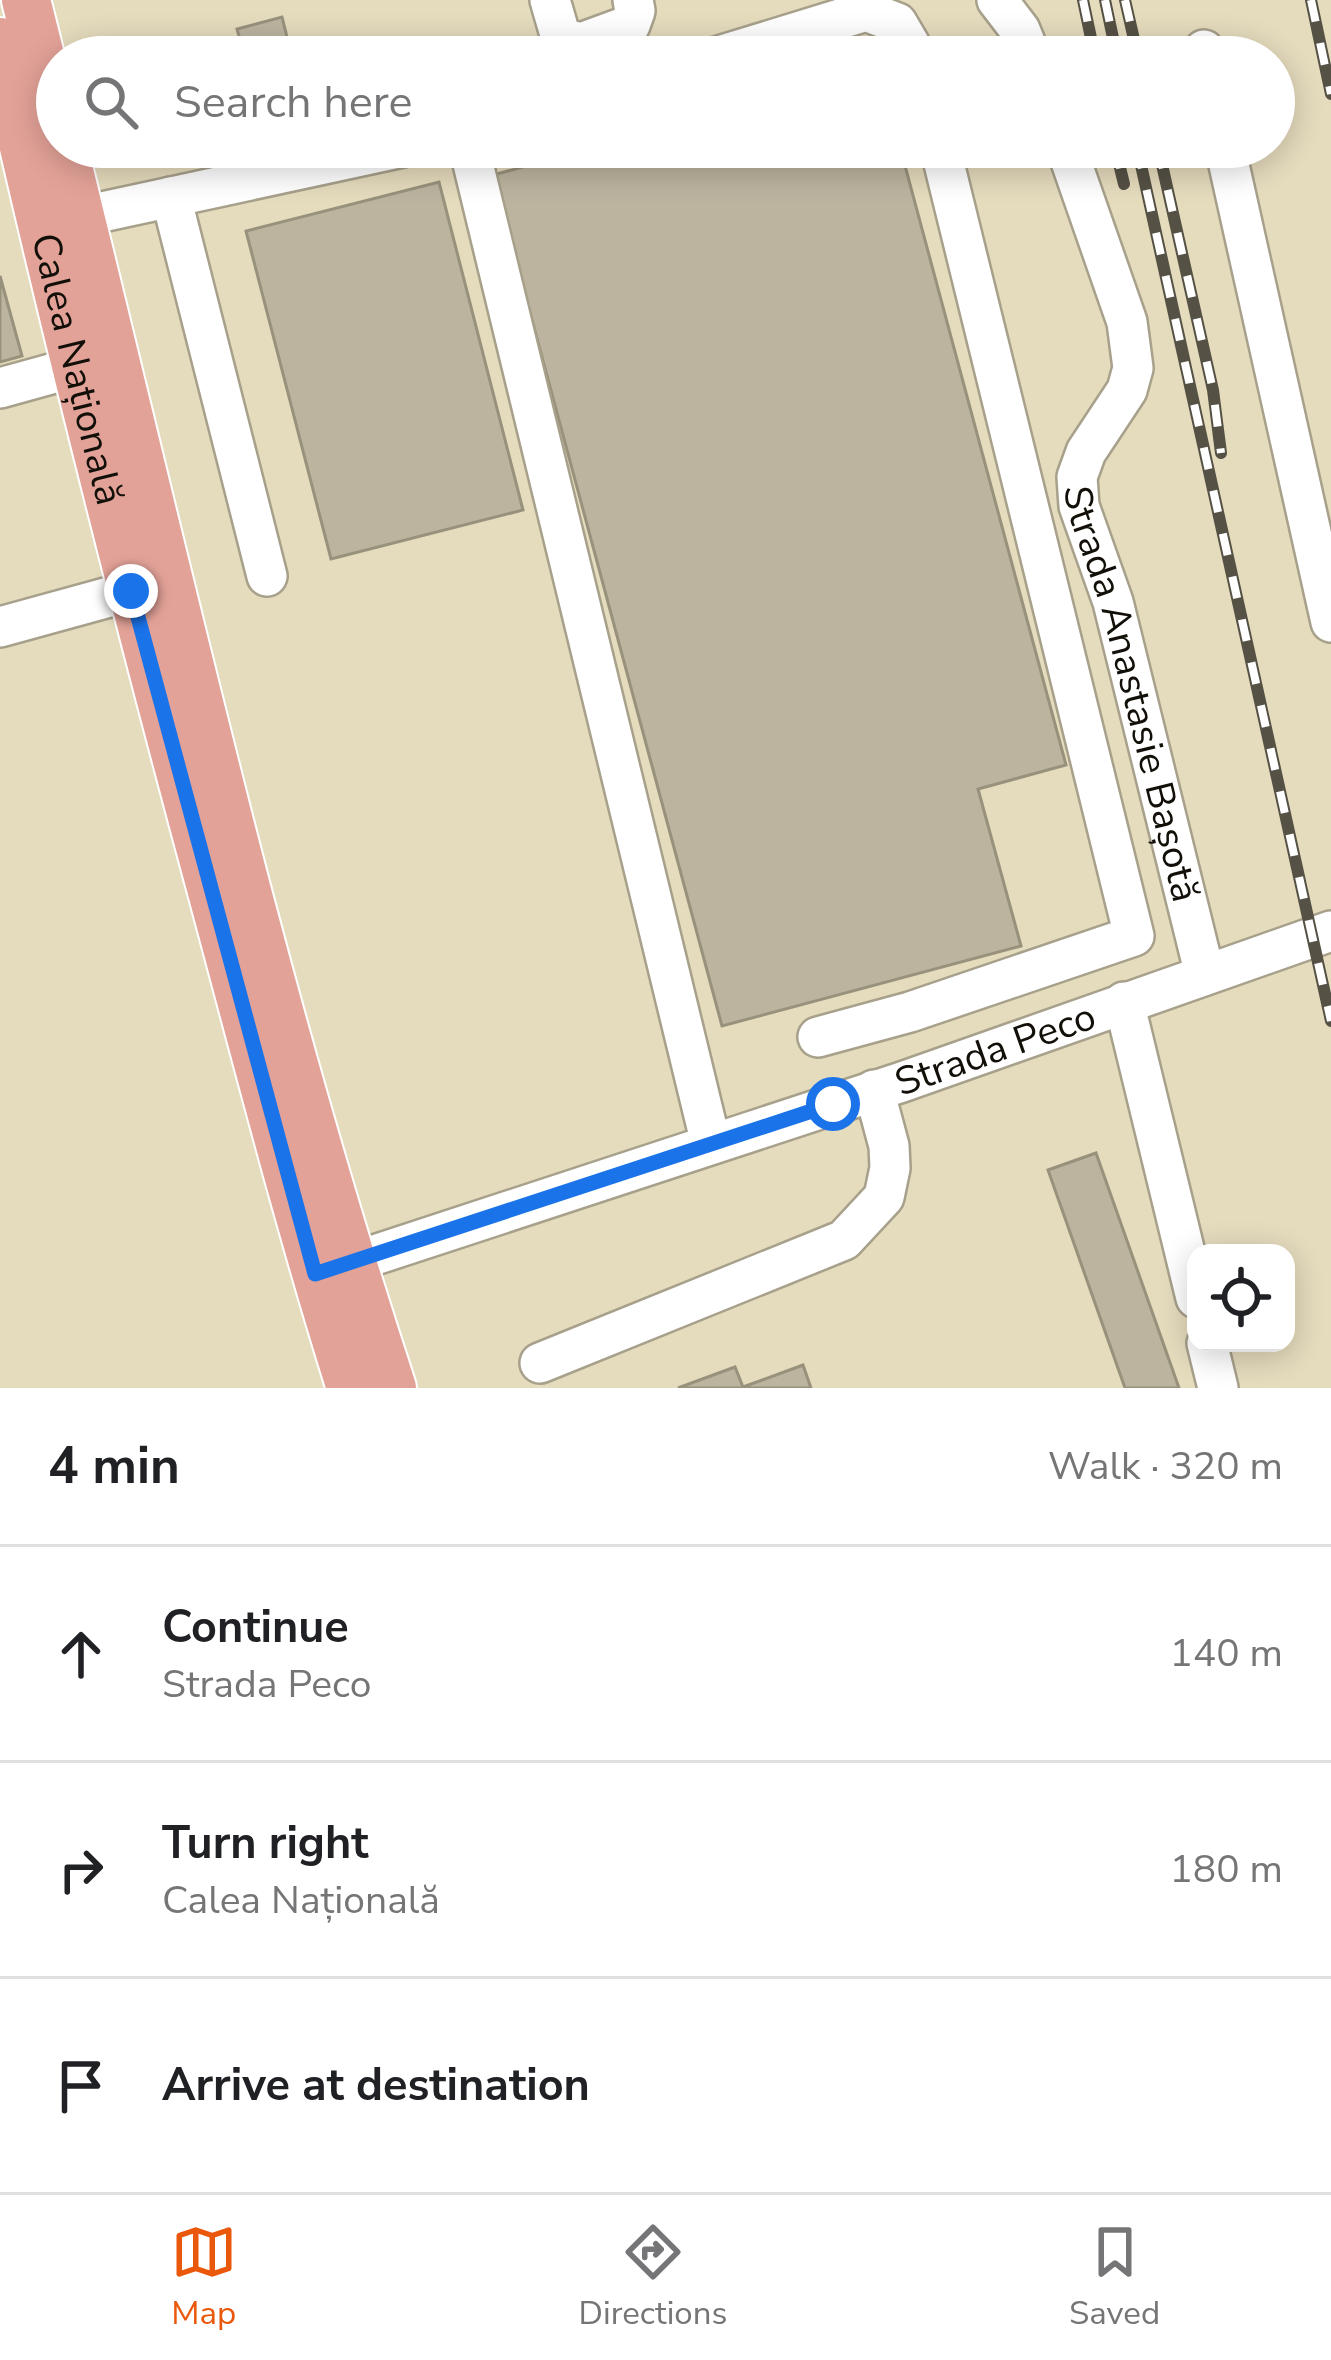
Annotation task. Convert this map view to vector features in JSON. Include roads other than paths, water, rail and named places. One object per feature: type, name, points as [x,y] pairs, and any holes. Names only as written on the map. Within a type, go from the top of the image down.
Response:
[{"type":"main road","points":[[25,0],[36,43]]},
{"type":"main road","name":"Calea Națională","points":[[0,43],[36,150]]},
{"type":"main road","name":"Calea Națională","points":[[42,168],[237,847],[333,1269],[351,1388]]},
{"type":"main road","name":"Calea Națională","points":[[62,168],[60,221],[76,368],[131,591],[333,1269],[392,1388]]},
{"type":"street","points":[[0,43],[2,9],[25,0]]},
{"type":"street","points":[[550,0],[560,36]]},
{"type":"street","points":[[600,36],[630,25],[633,0]]},
{"type":"street","points":[[998,0],[1022,36]]},
{"type":"street","points":[[784,36],[866,11],[897,23],[905,36]]},
{"type":"street","points":[[60,221],[306,168]]},
{"type":"street","points":[[474,168],[711,1144]]},
{"type":"street","points":[[945,168],[1135,936],[1137,998],[1187,1252]]},
{"type":"street","name":"Strada Anastasie Bașotă","points":[[1073,168],[1127,322],[1133,368],[1127,390],[1086,452],[1077,477],[1079,506],[1113,602],[1205,975]]},
{"type":"street","points":[[1230,168],[1331,622]]},
{"type":"street","points":[[171,197],[267,576]]},
{"type":"street","points":[[0,388],[76,368]]},
{"type":"street","points":[[0,627],[131,591]]},
{"type":"street","name":"Strada Peco","points":[[333,1269],[888,1086],[1331,931]]},
{"type":"street","points":[[818,1037],[910,1012],[1135,936]]},
{"type":"street","points":[[540,1363],[844,1240],[884,1197],[890,1168],[888,1086],[910,1012]]},
{"type":"street","points":[[1209,1352],[1218,1388]]},
{"type":"railway","points":[[1083,0],[1091,36]]},
{"type":"railway","points":[[1105,0],[1113,36]]},
{"type":"railway","points":[[1125,0],[1133,36]]},
{"type":"railway","points":[[1311,0],[1331,94]]},
{"type":"railway","points":[[1120,168],[1124,184]]},
{"type":"railway","points":[[1142,168],[1331,1021]]},
{"type":"railway","points":[[1163,168],[1213,390],[1221,453]]}]
